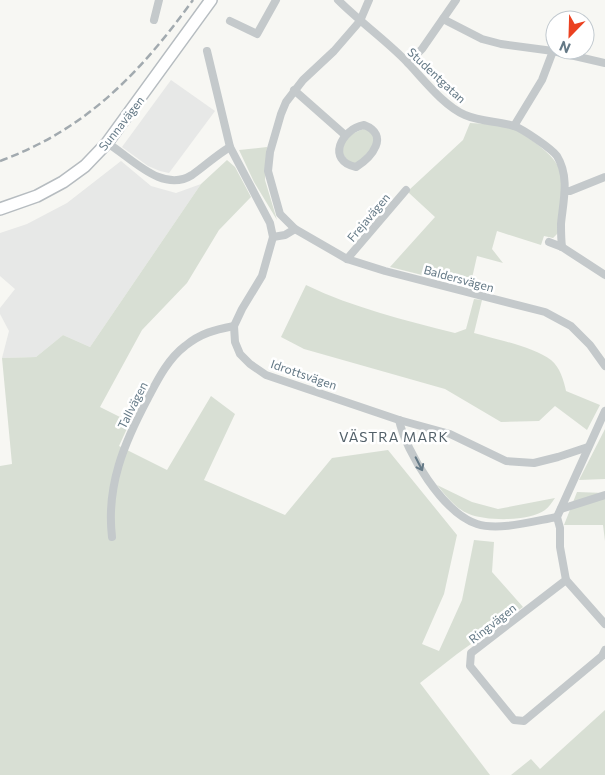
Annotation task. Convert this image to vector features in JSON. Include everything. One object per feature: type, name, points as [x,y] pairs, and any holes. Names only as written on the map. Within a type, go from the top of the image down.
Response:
[{"type":"main road","name":"Sunnavägen","points":[[0,209],[37,196],[63,182],[85,166],[107,144],[211,0]]},
{"type":"street","points":[[154,20],[159,0]]},
{"type":"street","points":[[230,21],[258,34],[276,0]]},
{"type":"street","name":"Studentgatan","points":[[338,0],[408,63],[440,96],[463,114],[473,118],[514,126],[547,147],[556,156],[561,166],[565,191],[561,224],[562,247]]},
{"type":"street","name":"Baldersvägen","points":[[369,0],[360,21],[334,51],[294,90],[281,114],[270,152],[268,171],[280,214],[295,229],[348,259],[545,312],[571,326],[590,344],[605,366]]},
{"type":"street","points":[[408,63],[422,49],[456,0]]},
{"type":"street","points":[[443,19],[482,39],[500,44],[545,50]]},
{"type":"street","points":[[207,51],[230,147],[270,223],[273,237],[262,276],[234,326]]},
{"type":"street","points":[[514,126],[542,80],[550,60]]},
{"type":"street","points":[[294,90],[345,135]]},
{"type":"street","points":[[364,125],[376,132],[378,140],[376,147],[363,163],[356,167],[350,166],[345,162],[338,150],[345,135],[357,126],[364,125]]},
{"type":"street","points":[[107,144],[128,156],[142,168],[162,179],[172,181],[183,180],[214,156],[230,147]]},
{"type":"street","points":[[565,191],[570,191],[605,177]]},
{"type":"street","name":"Frejavägen","points":[[348,259],[406,190]]},
{"type":"street","points":[[273,237],[285,235],[295,229]]},
{"type":"street","points":[[549,242],[562,247],[605,275]]},
{"type":"street","name":"Idrottsvägen","points":[[234,326],[235,342],[240,354],[250,364],[266,374],[399,420],[434,428],[506,461],[534,463],[588,447]]},
{"type":"street","name":"Tallvägen","points":[[112,537],[110,519],[118,469],[131,429],[158,378],[169,362],[185,346],[209,331],[234,326]]},
{"type":"street","points":[[399,420],[424,474],[440,496],[460,514],[478,524],[509,525],[556,517],[576,478],[605,411]]},
{"type":"street","points":[[561,509],[605,495]]},
{"type":"street","points":[[556,517],[560,528],[560,547],[566,580],[605,624]]},
{"type":"street","name":"Ringvägen","points":[[566,580],[471,653],[470,666],[514,720],[524,720],[602,656],[605,650]]},
{"type":"shaded area","points":[[171,80],[215,111],[169,173],[148,166],[122,147]]},
{"type":"shaded area","points":[[470,123],[512,128],[532,140],[553,159],[560,171],[562,185],[558,233],[553,238],[544,236],[541,245],[497,231],[492,249],[503,263],[477,256],[470,287],[390,267],[435,217],[409,193],[409,190],[463,140]]},
{"type":"shaded area","points":[[366,128],[375,137],[374,145],[358,163],[347,160],[343,154],[346,140],[352,134]]},
{"type":"shaded area","points":[[267,147],[265,180],[277,220],[254,182],[239,150]]},
{"type":"shaded area","points":[[227,160],[235,167],[251,197],[219,230],[187,283],[142,330],[100,407],[130,422],[119,446],[167,470],[211,396],[235,414],[204,480],[285,515],[332,458],[388,450],[457,535],[444,594],[422,644],[439,651],[462,600],[474,540],[494,542],[492,572],[523,607],[420,683],[490,775],[0,775],[0,466],[12,464],[2,358],[36,357],[63,335],[90,347],[201,184]]},
{"type":"shaded area","points":[[121,161],[151,186],[176,193],[201,184],[90,347],[63,335],[36,357],[2,358],[9,331],[0,314],[0,308],[15,289],[0,276],[0,233],[27,224],[67,203]]},
{"type":"shaded area","points":[[306,285],[361,307],[455,333],[466,329],[474,299],[482,300],[474,333],[544,355],[557,366],[566,391],[600,405],[587,430],[555,406],[539,421],[501,422],[445,389],[304,349],[281,337]]},
{"type":"shaded area","points":[[605,429],[605,479],[579,480]]},
{"type":"shaded area","points":[[437,485],[472,502],[498,509],[555,498],[545,510],[529,517],[486,518],[469,514],[460,509]]},
{"type":"shaded area","points":[[577,492],[605,493],[605,541],[603,525],[564,525]]},
{"type":"shaded area","points":[[605,710],[605,775],[511,775],[531,759],[540,769]]},
{"type":"railway","points":[[0,161],[31,148],[59,133],[109,96],[132,75],[173,27],[193,0]]},
{"type":"district","name":"VÄSTRA MARK","points":[[394,436]]}]
